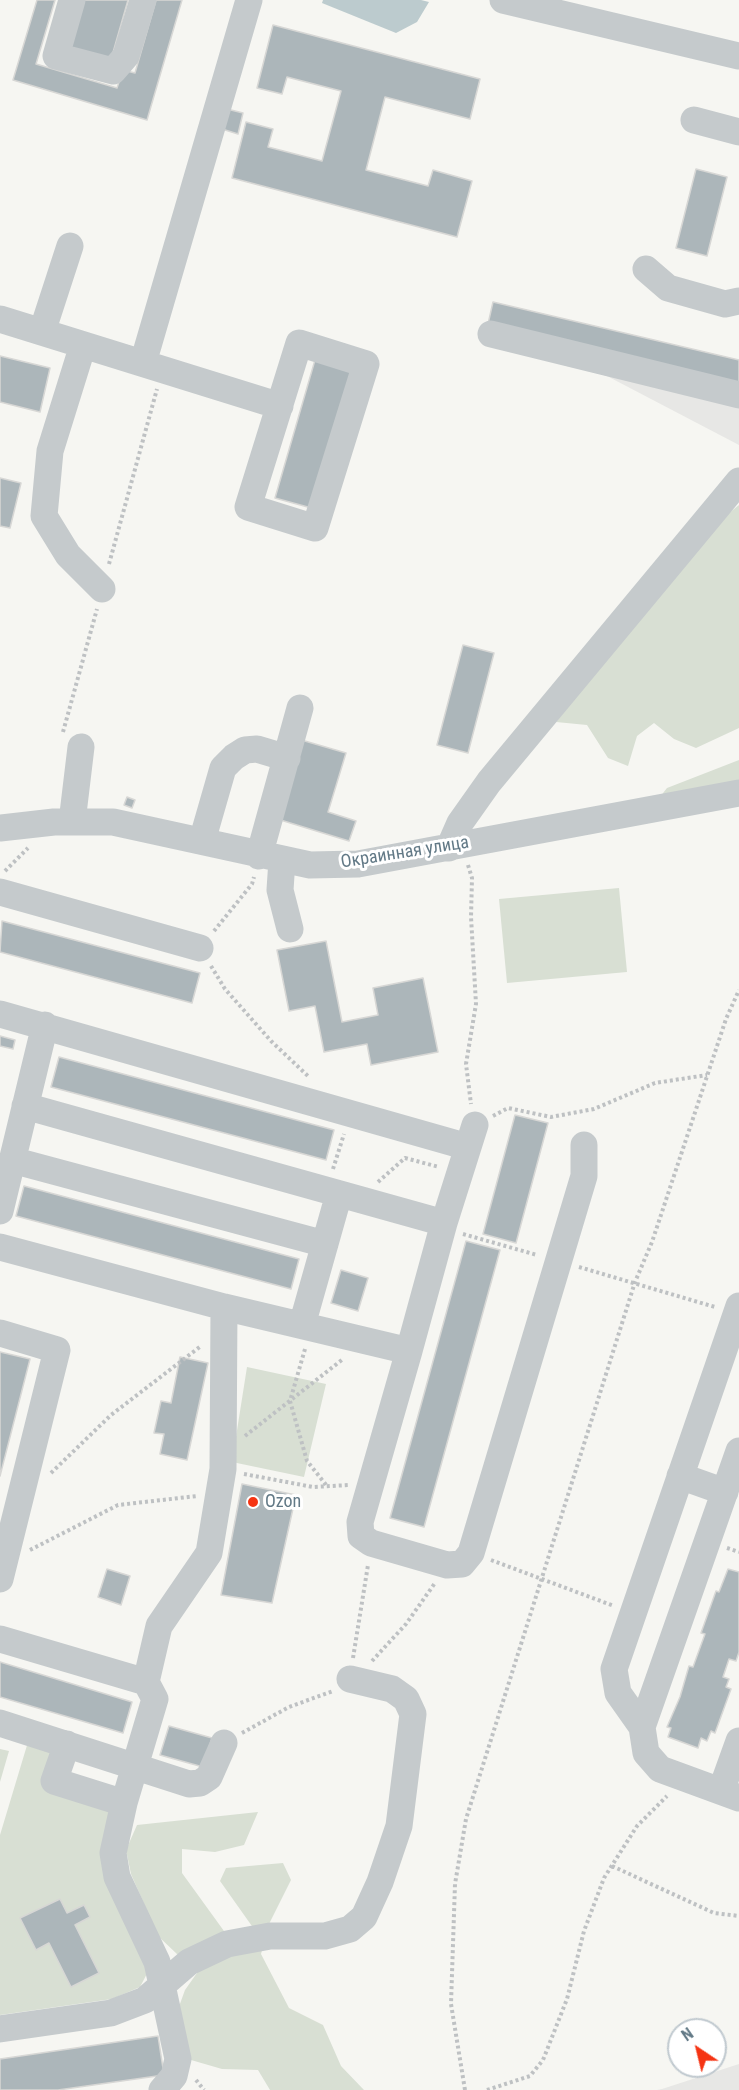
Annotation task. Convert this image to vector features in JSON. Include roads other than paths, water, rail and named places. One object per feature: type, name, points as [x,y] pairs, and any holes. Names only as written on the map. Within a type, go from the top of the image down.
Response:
[{"type":"street","points":[[72,0],[56,56],[113,71],[126,56],[143,0]]},
{"type":"street","points":[[153,366],[249,0]]},
{"type":"street","points":[[503,0],[739,56]]},
{"type":"street","points":[[694,120],[739,132]]},
{"type":"street","points":[[42,332],[70,246]]},
{"type":"street","points":[[646,269],[668,288],[725,304],[739,302]]},
{"type":"street","points":[[0,319],[280,406]]},
{"type":"street","points":[[491,334],[739,395]]},
{"type":"street","points":[[299,344],[366,364],[315,528],[248,507],[280,406],[299,344]]},
{"type":"street","points":[[83,345],[50,451],[44,516],[68,555],[102,588]]},
{"type":"street","points":[[456,846],[460,823],[489,782],[739,481]]},
{"type":"street","points":[[290,929],[270,858],[286,758],[300,708]]},
{"type":"street","points":[[63,822],[72,741]]},
{"type":"street","points":[[202,841],[223,768],[234,757],[245,750],[257,749],[286,758]]},
{"type":"street","name":"Окраинная улица","points":[[0,828],[63,822],[112,822],[310,865],[358,864],[739,793]]},
{"type":"street","points":[[1,883],[200,948]]},
{"type":"street","points":[[0,1014],[332,1108],[472,1136],[444,1223],[360,1522],[361,1536],[371,1543],[447,1565],[462,1564],[471,1553],[584,1176],[584,1146]]},
{"type":"street","points":[[0,1211],[45,1025]]},
{"type":"street","points":[[25,1106],[444,1223]]},
{"type":"street","points":[[12,1160],[325,1244]]},
{"type":"street","points":[[307,1327],[325,1244],[341,1194]]},
{"type":"street","points":[[0,1246],[223,1318],[307,1327],[409,1351]]},
{"type":"street","points":[[738,1309],[614,1669],[618,1693],[642,1727],[646,1754],[660,1769],[730,1795],[739,1741]]},
{"type":"street","points":[[162,2090],[174,2076],[178,2059],[156,1962],[117,1876],[113,1853],[124,1803],[155,1699],[146,1682],[159,1626],[209,1553],[221,1481],[223,1318]]},
{"type":"street","points":[[0,1334],[57,1350],[0,1580]]},
{"type":"street","points":[[642,1727],[739,1451]]},
{"type":"street","points":[[680,1476],[725,1492]]},
{"type":"street","points":[[0,1639],[146,1682]]},
{"type":"street","points":[[0,2029],[111,2013],[145,2000],[189,1962],[226,1944],[270,1936],[325,1936],[350,1929],[364,1917],[381,1882],[399,1826],[413,1714],[406,1699],[392,1689],[350,1679]]},
{"type":"street","points":[[0,1723],[189,1784],[200,1783],[209,1777],[216,1767],[224,1743]]},
{"type":"street","points":[[67,1744],[54,1780],[124,1803]]},
{"type":"place","name":"Ozon","points":[[253,1502]]}]
